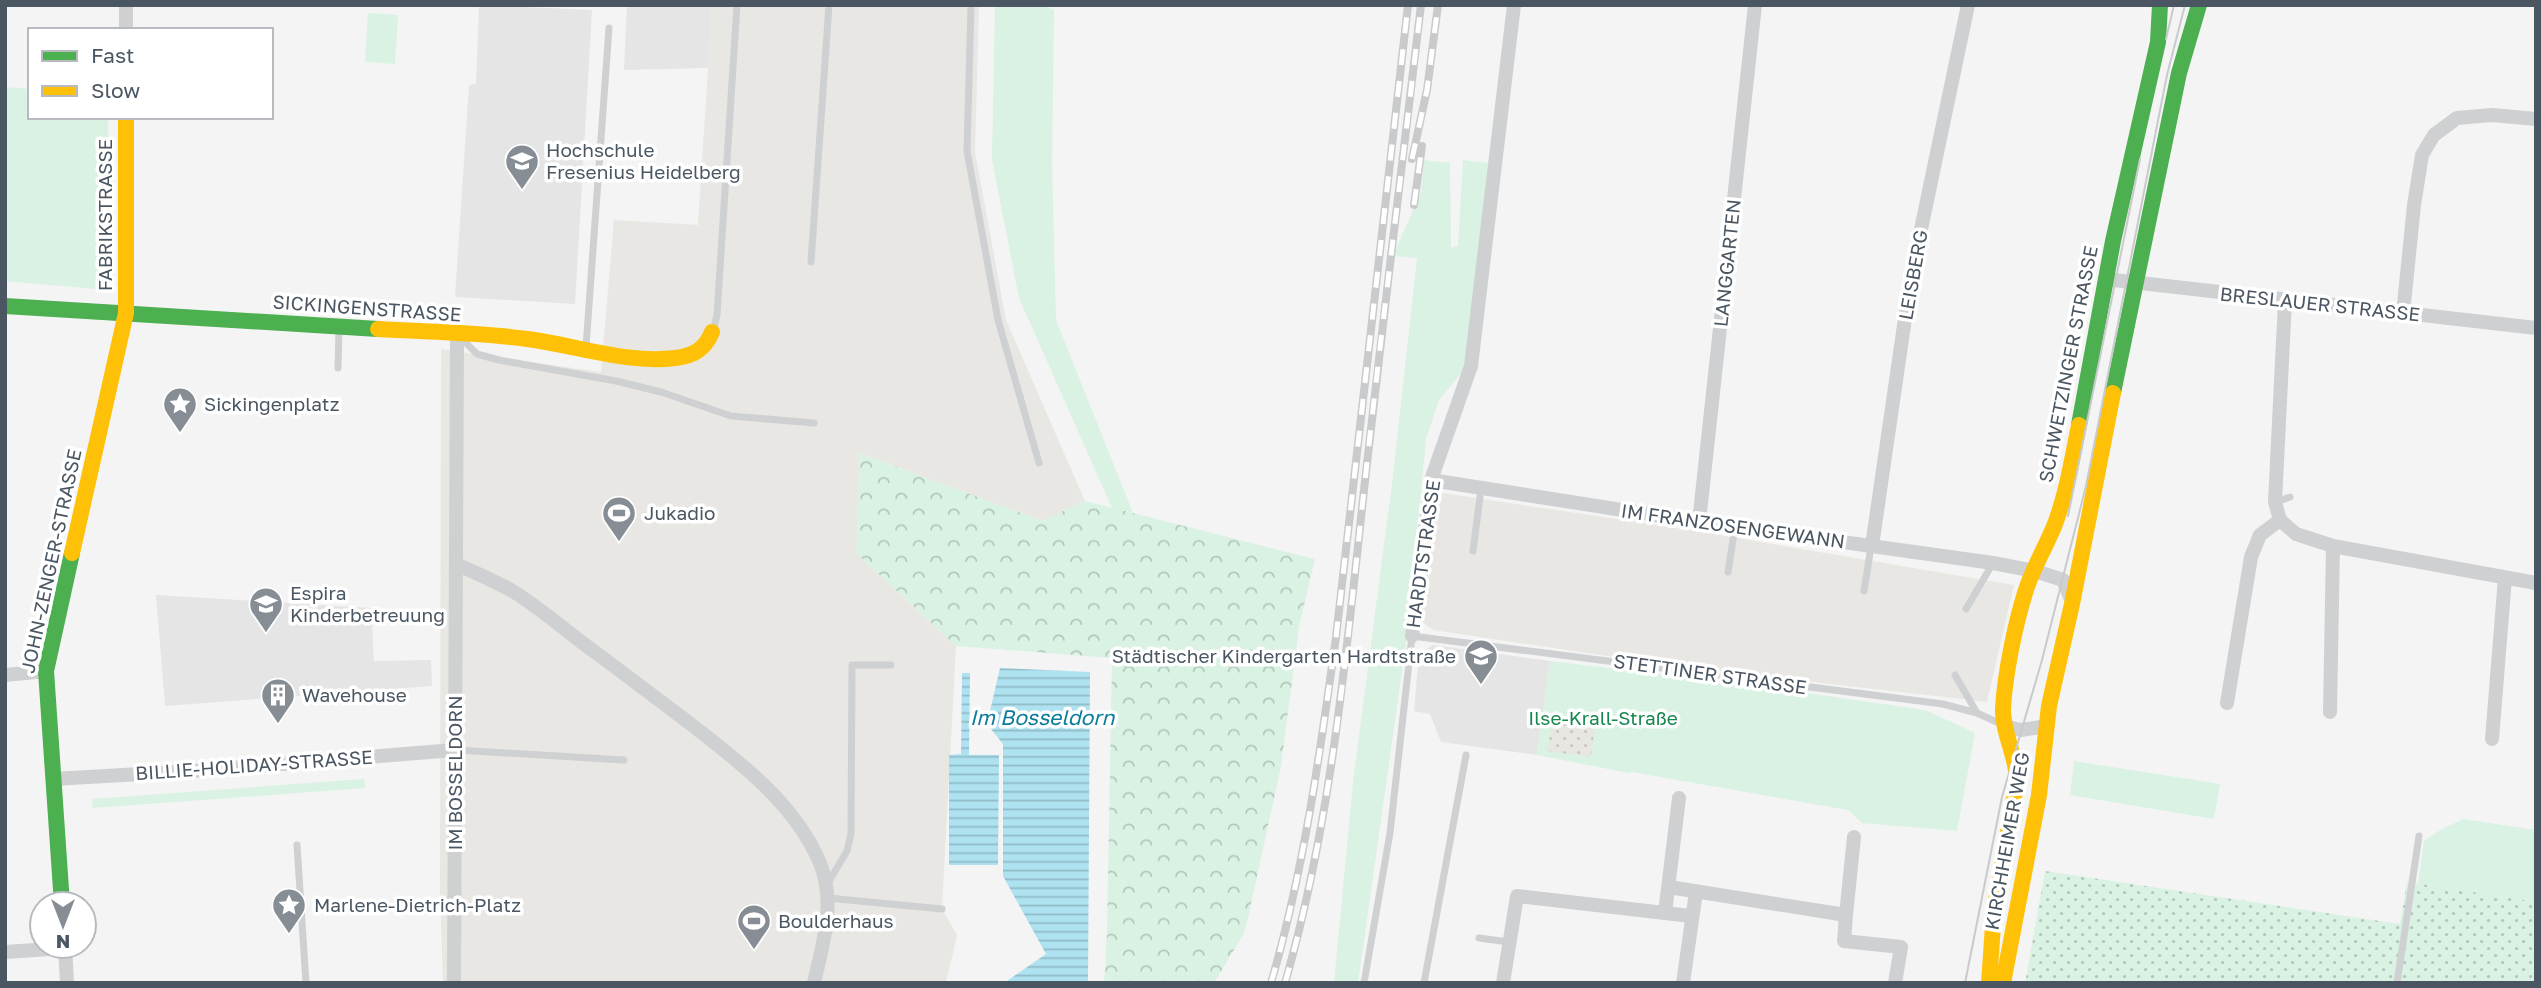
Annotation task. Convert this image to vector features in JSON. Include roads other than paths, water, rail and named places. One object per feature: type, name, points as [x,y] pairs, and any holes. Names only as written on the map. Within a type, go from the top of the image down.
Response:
[{"type":"street","points":[[126,5],[126,28]]},
{"type":"street","name":"HARDTSTRASSE","points":[[1412,635],[1431,480],[1471,366],[1514,5]]},
{"type":"street","name":"LANGGARTEN","points":[[1699,522],[1755,5]]},
{"type":"street","name":"LEISBERG","points":[[1871,546],[1911,277],[1968,5]]},
{"type":"street","name":"SCHWETZINGER STRASSE","points":[[2004,726],[2003,709],[2009,666],[2025,592],[2055,524],[2068,483],[2105,279],[2158,42],[2160,5]]},
{"type":"street","points":[[2072,604],[2134,282],[2179,74],[2199,5]]},
{"type":"street","points":[[2403,314],[2422,155],[2434,135],[2456,118],[2492,115],[2536,119]]},
{"type":"street","name":"FABRIKSTRASSE","points":[[126,119],[126,313]]},
{"type":"street","name":"BRESLAUER STRASSE","points":[[2105,279],[2536,328]]},
{"type":"street","points":[[2285,301],[2276,502],[2280,520],[2296,534],[2333,545],[2536,583]]},
{"type":"street","name":"SICKINGENSTRASSE","points":[[5,306],[523,338],[609,354],[675,358],[700,351],[708,343],[712,332]]},
{"type":"street","name":"JOHN-ZENGER-STRASSE","points":[[61,890],[46,671],[126,313]]},
{"type":"street","name":"IM BOSSELDORN","points":[[454,983],[457,335]]},
{"type":"street","name":"IM FRANZOSENGEWANN","points":[[1431,480],[2035,571],[2063,580],[2072,604]]},
{"type":"street","points":[[2227,703],[2251,557],[2260,535],[2280,520]]},
{"type":"street","points":[[2330,712],[2333,545]]},
{"type":"street","points":[[456,564],[510,590],[757,777],[803,832],[820,865],[827,892],[824,941],[814,983]]},
{"type":"street","points":[[2492,739],[2505,578]]},
{"type":"street","name":"KIRCHHEIMER WEG","points":[[2003,983],[2039,795],[2049,706],[2072,604]]},
{"type":"street","points":[[5,675],[46,671]]},
{"type":"street","points":[[2004,726],[2021,730],[2047,726]]},
{"type":"street","name":"KIRCHHEIMER WEG","points":[[1989,983],[1994,911],[2017,781],[2017,770],[2004,726]]},
{"type":"street","name":"BILLIE-HOLIDAY-STRASSE","points":[[53,779],[455,750]]},
{"type":"street","points":[[1665,913],[1679,798]]},
{"type":"street","points":[[1854,837],[1844,941],[1901,947],[1895,983]]},
{"type":"street","points":[[1669,887],[1846,915]]},
{"type":"street","points":[[1683,983],[1696,892]]},
{"type":"street","points":[[1503,983],[1517,896],[1691,916]]},
{"type":"street","points":[[5,952],[28,950]]},
{"type":"street","points":[[66,960],[67,983]]},
{"type":"lane","points":[[712,332],[717,315],[737,5]]},
{"type":"lane","points":[[811,262],[829,5]]},
{"type":"lane","points":[[971,5],[967,151],[998,320],[1039,463]]},
{"type":"lane","points":[[586,348],[608,29]]},
{"type":"lane","points":[[338,368],[339,327]]},
{"type":"lane","points":[[457,335],[477,354],[499,360],[616,381],[661,392],[731,416],[814,423]]},
{"type":"lane","points":[[1472,551],[1482,489]]},
{"type":"lane","points":[[2276,502],[2290,497]]},
{"type":"lane","points":[[1728,572],[1735,526]]},
{"type":"lane","points":[[1864,591],[1871,546]]},
{"type":"lane","points":[[1966,609],[1993,563]]},
{"type":"lane","name":"STETTINER STRASSE","points":[[1412,635],[1943,704],[1977,713],[2004,726]]},
{"type":"lane","name":"HARDTSTRASSE","points":[[1364,983],[1390,833],[1412,635]]},
{"type":"lane","points":[[891,665],[852,665],[851,834],[847,851],[827,892],[942,909]]},
{"type":"lane","points":[[1955,675],[1977,713]]},
{"type":"lane","points":[[455,750],[624,760]]},
{"type":"lane","points":[[1423,983],[1466,755]]},
{"type":"lane","points":[[2397,983],[2419,836]]},
{"type":"lane","points":[[297,845],[306,983]]},
{"type":"lane","points":[[1434,929],[1443,931]]},
{"type":"lane","points":[[1479,938],[1509,942]]},
{"type":"water","name":"Im Bosseldorn","points":[[1000,668],[1090,672],[1088,983],[1004,983],[1046,954],[1003,876],[1003,744],[987,724]]},
{"type":"water","points":[[962,673],[970,673],[969,755],[999,755],[998,865],[949,865],[949,755],[961,754]]},
{"type":"tram line","points":[[2166,39],[2174,5]]},
{"type":"tram line","points":[[1965,983],[2002,797],[2042,660],[2086,486],[2167,75],[2185,5]]},
{"type":"tram line","points":[[2068,516],[2140,159]]},
{"type":"railway","points":[[1271,983],[1302,854],[1330,681],[1408,5]]},
{"type":"railway","points":[[1285,983],[1315,857],[1336,729],[1421,5]]},
{"type":"railway","points":[[1412,159],[1427,90],[1438,5]]},
{"type":"railway","points":[[1414,205],[1422,146]]},
{"type":"place","name":"Hochschule Fresenius Heidelberg","points":[[522,191]]},
{"type":"place","name":"Sickingenplatz","points":[[180,434]]},
{"type":"place","name":"Jukadio","points":[[619,543]]},
{"type":"place","name":"Espira Kinderbetreuung","points":[[266,634]]},
{"type":"place","name":"Städtischer Kindergarten Hardtstraße","points":[[1481,686]]},
{"type":"place","name":"Wavehouse","points":[[278,725]]},
{"type":"place","name":"Marlene-Dietrich-Platz","points":[[289,935]]},
{"type":"place","name":"Boulderhaus","points":[[754,951]]},
{"type":"park label","name":"Ilse-Krall-Straße","points":[[1603,718]]}]
